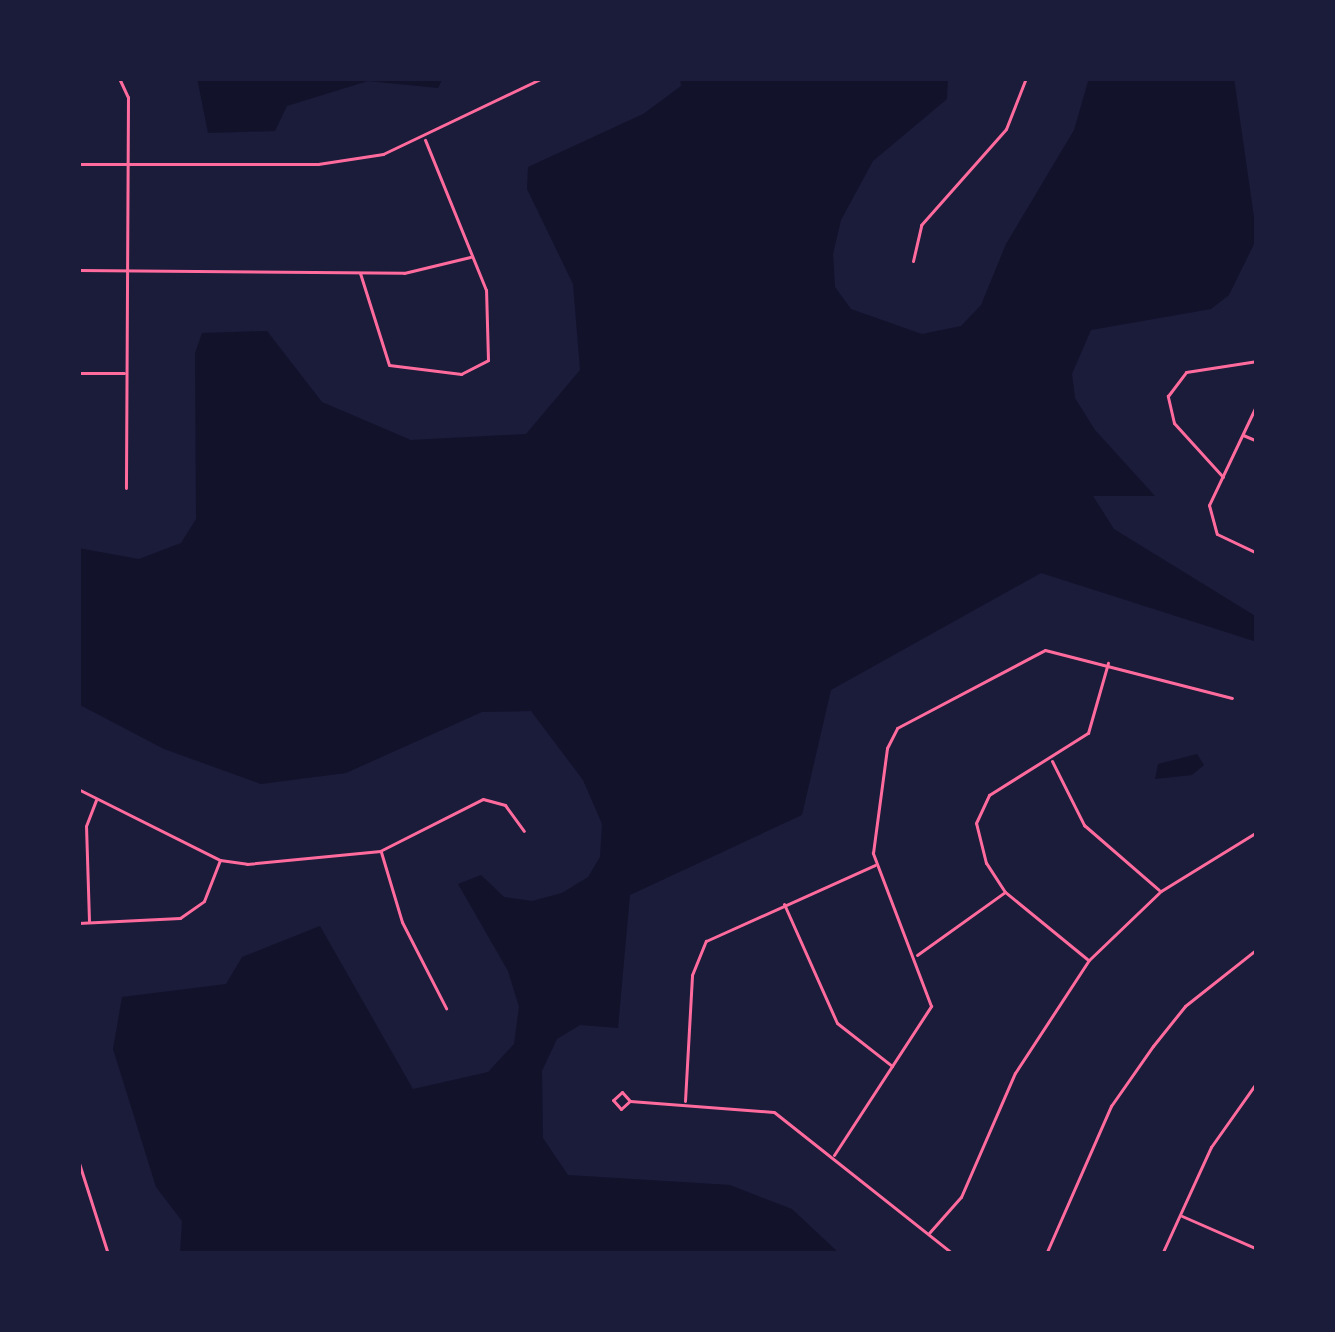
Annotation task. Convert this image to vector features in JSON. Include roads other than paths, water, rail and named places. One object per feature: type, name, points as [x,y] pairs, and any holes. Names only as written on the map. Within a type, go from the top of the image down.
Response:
[{"type":"street","points":[[119,78],[128,97],[126,488]]},
{"type":"street","points":[[78,164],[318,164],[425,140],[542,78]]},
{"type":"street","points":[[913,261],[921,225],[1006,129],[1026,78]]},
{"type":"street","points":[[360,273],[389,365],[460,374],[488,360],[493,334],[473,256],[425,140]]},
{"type":"street","points":[[78,270],[426,271],[473,256]]},
{"type":"street","points":[[1223,477],[1174,423],[1168,396],[1186,372],[1257,361]]},
{"type":"street","points":[[78,373],[126,373]]},
{"type":"street","points":[[1257,404],[1209,506],[1213,529],[1257,553]]},
{"type":"street","points":[[1243,435],[1257,441]]},
{"type":"street","points":[[834,1155],[931,1006],[916,956],[875,865],[887,748],[897,728],[1046,650],[1108,662],[1232,698]]},
{"type":"street","points":[[1089,960],[1005,892],[977,841],[981,806],[1088,734],[1108,662]]},
{"type":"street","points":[[1052,759],[1084,825],[1161,891]]},
{"type":"street","points":[[78,789],[220,860],[260,864],[380,851],[483,799],[506,805],[524,831]]},
{"type":"street","points":[[89,922],[86,826],[96,799]]},
{"type":"street","points":[[928,1233],[961,1197],[1015,1073],[1089,960],[1161,891],[1257,832]]},
{"type":"street","points":[[380,851],[402,922],[446,1008]]},
{"type":"street","points":[[78,923],[180,918],[204,902],[220,860]]},
{"type":"street","points":[[685,1103],[696,955],[724,929],[875,865]]},
{"type":"street","points":[[916,956],[1005,892]]},
{"type":"street","points":[[783,903],[837,1023],[893,1067]]},
{"type":"street","points":[[1046,1254],[1111,1106],[1142,1061],[1185,1006],[1257,949]]},
{"type":"street","points":[[1162,1254],[1233,1108],[1257,1082]]},
{"type":"street","points":[[630,1101],[774,1112],[834,1155],[953,1254]]},
{"type":"street","points":[[78,1160],[108,1254]]},
{"type":"street","points":[[1179,1214],[1257,1249]]}]
